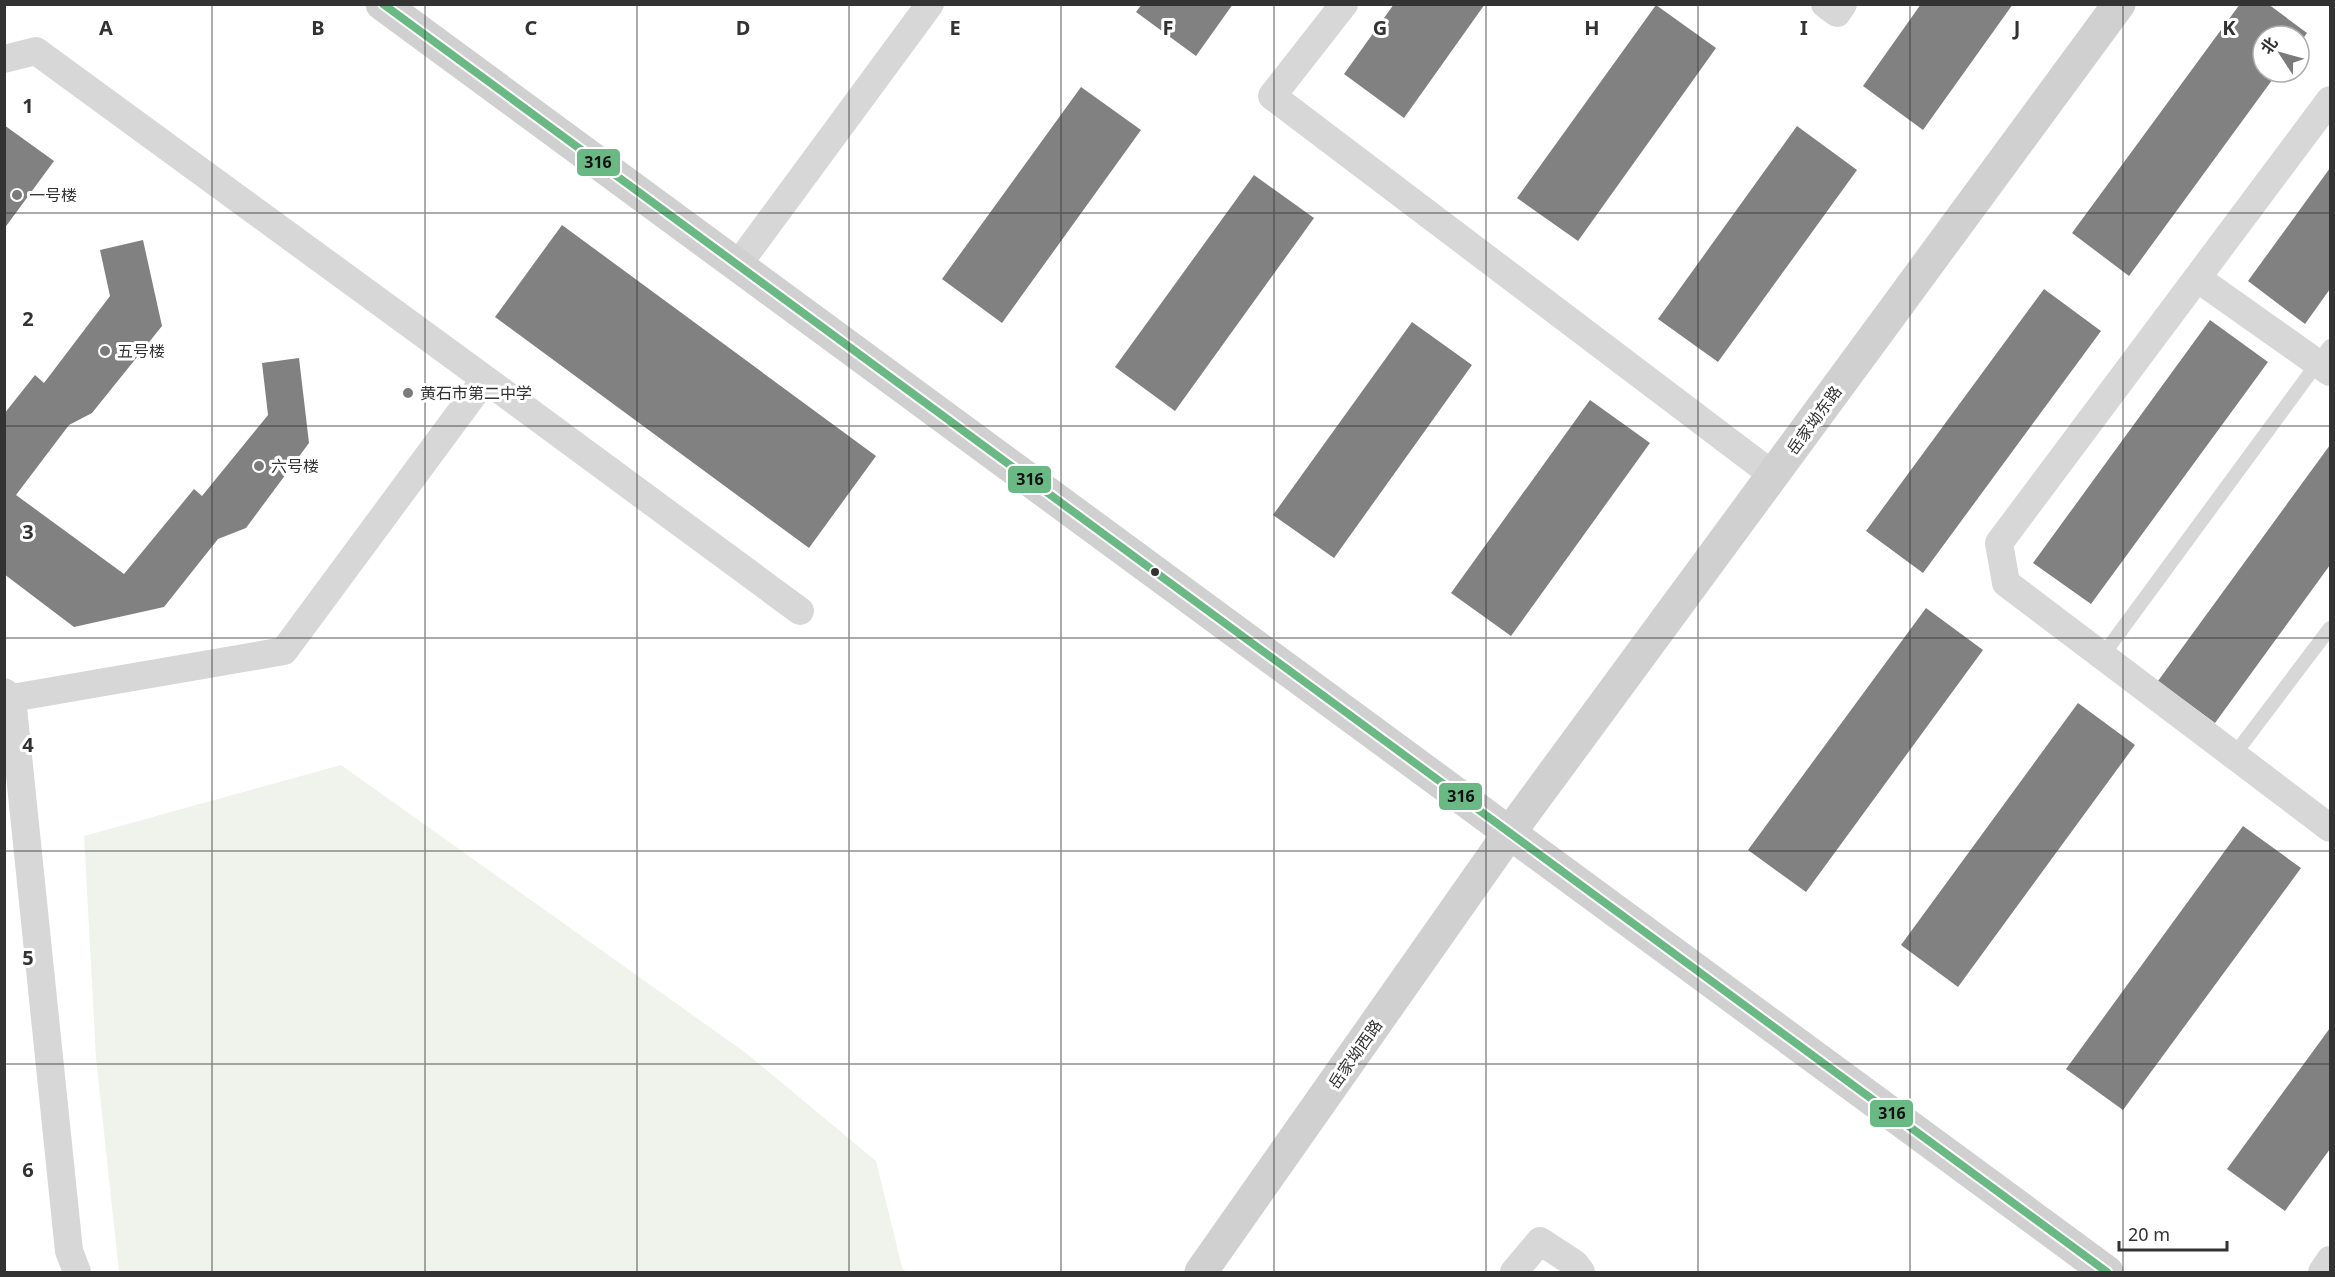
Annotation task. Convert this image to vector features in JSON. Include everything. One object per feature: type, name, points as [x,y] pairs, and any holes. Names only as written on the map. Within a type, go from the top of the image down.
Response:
[{"type":"street","points":[[382,4],[1508,835],[2107,1272]]},
{"type":"street","points":[[737,266],[930,4]]},
{"type":"street","points":[[1344,4],[1272,96],[1773,475]]},
{"type":"street","points":[[1825,4],[1837,13],[1843,4]]},
{"type":"street","name":"岳家坳东路","points":[[1508,835],[2119,4]]},
{"type":"street","points":[[4,60],[36,51],[800,611]]},
{"type":"street","points":[[2331,100],[1999,543],[2007,583],[2331,828]]},
{"type":"street","points":[[2197,278],[2326,360]]},
{"type":"street","points":[[76,1272],[68,1239],[8,695],[284,651],[484,379]]},
{"type":"street","name":"岳家坳西路","points":[[1201,1272],[1508,835]]},
{"type":"street","points":[[1514,1272],[1540,1241],[1575,1264],[1581,1272]]},
{"type":"street","points":[[2322,1272],[2331,1260]]},
{"type":"lane","points":[[2103,655],[2326,360]]},
{"type":"lane","points":[[2234,755],[2331,628]]},
{"type":"shaded area","points":[[341,765],[746,1053],[876,1161],[902,1267],[906,1272],[119,1272],[96,1058],[84,836]]},
{"type":"building","points":[[1142,4],[1233,4],[1196,56],[1136,12]]},
{"type":"building","points":[[1394,4],[1485,4],[1404,118],[1344,74]]},
{"type":"building","points":[[1921,4],[2013,4],[1923,130],[1863,86]]},
{"type":"building","points":[[2240,4],[2268,4],[2295,24],[2251,24],[2251,84],[2269,84],[2129,276],[2072,233]]},
{"type":"building","points":[[1656,5],[1716,48],[1578,241],[1517,198]]},
{"type":"building","points":[[1081,87],[1141,130],[1002,323],[942,279]]},
{"type":"building","name":"一号楼","points":[[4,125],[54,161],[4,229]]},
{"type":"building","points":[[1797,126],[1857,170],[1718,362],[1658,319]]},
{"type":"building","points":[[2330,168],[2330,289],[2305,324],[2248,281]]},
{"type":"building","points":[[1254,175],[1314,218],[1175,411],[1115,367]]},
{"type":"building","points":[[562,225],[876,456],[809,548],[495,317]]},
{"type":"building","points":[[143,240],[162,326],[92,413],[69,425],[16,495],[124,574],[194,489],[202,496],[268,415],[262,363],[299,358],[309,443],[246,528],[218,539],[164,607],[74,627],[4,574],[4,414],[35,375],[44,383],[110,296],[100,250]]},
{"type":"building","points":[[2044,289],[2101,331],[1923,573],[1866,531]]},
{"type":"building","points":[[2210,320],[2268,362],[2091,604],[2033,563]]},
{"type":"building","points":[[1412,322],[1472,365],[1334,558],[1273,515]]},
{"type":"building","points":[[1590,400],[1650,443],[1511,636],[1451,593]]},
{"type":"building","points":[[2330,445],[2330,565],[2215,723],[2158,681]]},
{"type":"building","points":[[1926,608],[1983,650],[1806,892],[1748,850]]},
{"type":"building","points":[[2078,703],[2135,745],[1958,987],[1901,945]]},
{"type":"building","points":[[2243,826],[2301,868],[2123,1110],[2066,1069]]},
{"type":"building","points":[[2330,1028],[2330,1149],[2285,1211],[2227,1169]]},
{"type":"transit line","name":"316","points":[[383,4],[2107,1272]]},
{"type":"place","name":"一号楼","points":[[17,195]]},
{"type":"place","name":"五号楼","points":[[105,351]]},
{"type":"place","name":"黄石市第二中学","points":[[408,393]]},
{"type":"place","name":"六号楼","points":[[259,466]]}]
